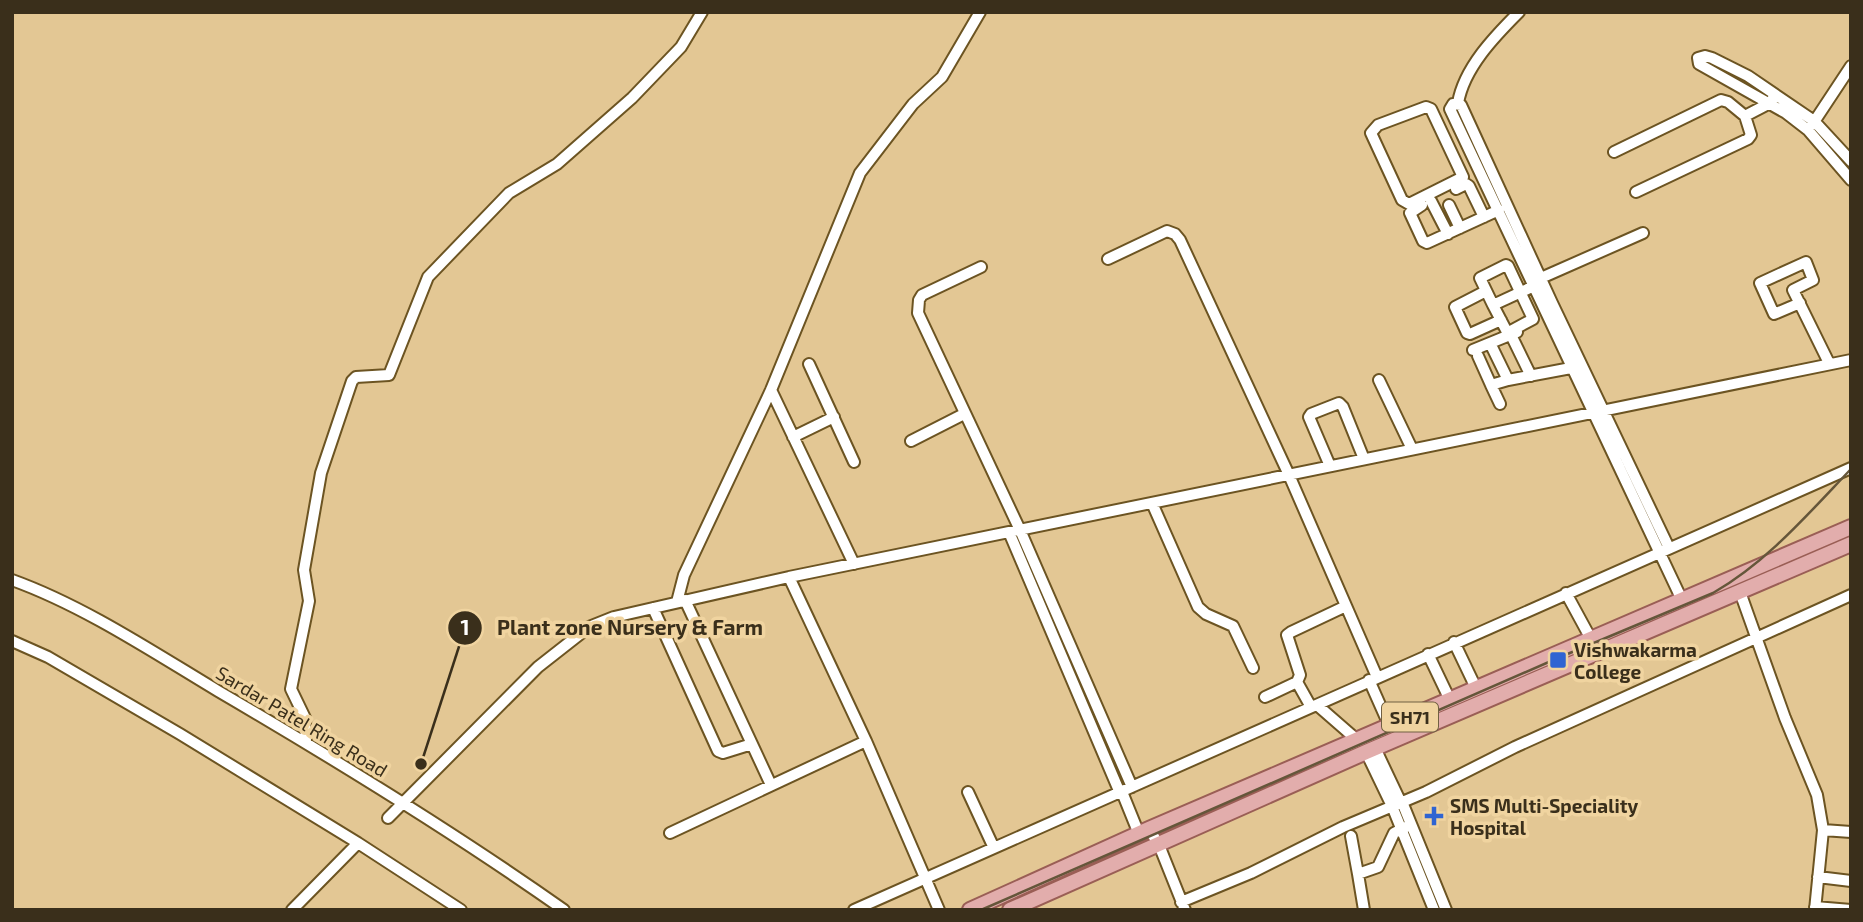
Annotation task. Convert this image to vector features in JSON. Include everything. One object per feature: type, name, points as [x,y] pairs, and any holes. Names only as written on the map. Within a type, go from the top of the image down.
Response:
[{"type":"main road","name":"SH71","points":[[970,910],[1356,739],[1851,527]]},
{"type":"main road","name":"SH71","points":[[1010,910],[1370,750],[1851,544]]},
{"type":"street","points":[[306,743],[304,718],[291,689],[309,601],[304,570],[321,472],[352,381],[356,377],[389,375],[428,277],[509,193],[557,164],[632,99],[681,47],[702,12]]},
{"type":"street","points":[[771,785],[681,601],[684,575],[771,390],[860,173],[913,104],[942,77],[980,12]]},
{"type":"street","points":[[1458,103],[1464,80],[1488,46],[1519,12]]},
{"type":"street","points":[[1773,98],[1699,64],[1697,60],[1701,56],[1712,58],[1748,76],[1849,156]]},
{"type":"street","points":[[1811,126],[1851,66]]},
{"type":"street","points":[[1745,116],[1773,98]]},
{"type":"street","points":[[1614,152],[1721,100],[1728,102],[1745,116],[1751,135],[1748,139],[1636,192]]},
{"type":"street","points":[[1458,103],[1453,104],[1450,109],[1486,185],[1538,282],[1572,368],[1599,411],[1658,552],[1682,600]]},
{"type":"street","points":[[1458,103],[1599,411],[1669,548]]},
{"type":"street","points":[[1428,107],[1446,141],[1462,178],[1409,204],[1402,200],[1371,133],[1378,125],[1428,107]]},
{"type":"street","points":[[1811,126],[1851,180]]},
{"type":"street","points":[[1446,141],[1462,134]]},
{"type":"street","points":[[1484,217],[1466,184],[1414,209],[1410,214],[1423,241],[1430,243],[1499,210]]},
{"type":"street","points":[[1472,192],[1486,185]]},
{"type":"street","points":[[1431,201],[1448,234]]},
{"type":"street","points":[[1449,205],[1460,228]]},
{"type":"street","points":[[1108,259],[1160,233],[1172,232],[1180,240],[1289,475],[1346,606],[1389,725]]},
{"type":"street","points":[[1493,305],[1643,233]]},
{"type":"street","points":[[1800,303],[1774,314],[1760,282],[1806,262],[1814,279],[1793,290],[1800,303],[1829,363]]},
{"type":"street","points":[[1506,265],[1521,292],[1532,321],[1509,332],[1486,291],[1481,277],[1506,265]]},
{"type":"street","points":[[981,267],[922,295],[918,313],[1125,790],[1144,832],[1159,845],[1183,906],[1515,747],[1851,595]]},
{"type":"street","points":[[1486,291],[1455,307],[1466,333],[1470,334],[1500,320]]},
{"type":"street","points":[[1500,404],[1476,353],[1529,327]]},
{"type":"street","points":[[1511,334],[1531,376]]},
{"type":"street","points":[[1490,344],[1508,380]]},
{"type":"street","points":[[387,818],[538,667],[564,645],[597,624],[614,617],[789,577],[1851,360]]},
{"type":"street","points":[[809,364],[854,462]]},
{"type":"street","points":[[1491,385],[1572,368]]},
{"type":"street","points":[[1379,380],[1412,449]]},
{"type":"street","points":[[771,390],[855,564]]},
{"type":"street","points":[[1330,466],[1309,417],[1339,403],[1364,459]]},
{"type":"street","points":[[911,441],[964,414]]},
{"type":"street","points":[[793,437],[834,417]]},
{"type":"street","points":[[854,910],[993,846],[1851,468]]},
{"type":"street","points":[[1152,503],[1198,607],[1206,614],[1233,626],[1253,668]]},
{"type":"street","points":[[789,577],[866,741],[939,910]]},
{"type":"street","name":"Sardar Patel Ring Road","points":[[12,580],[34,588],[88,616],[306,743],[403,803],[564,910]]},
{"type":"street","points":[[1740,592],[1785,718],[1817,794],[1822,830],[1815,909],[1851,910]]},
{"type":"street","points":[[1566,593],[1591,639]]},
{"type":"street","points":[[1265,697],[1297,682],[1300,675],[1287,635],[1346,606]]},
{"type":"street","points":[[653,608],[718,751],[723,753],[752,744]]},
{"type":"street","points":[[12,641],[47,657],[180,733],[461,910]]},
{"type":"street","points":[[1454,642],[1476,688]]},
{"type":"street","points":[[1429,654],[1450,699]]},
{"type":"street","points":[[1297,682],[1314,706],[1356,739]]},
{"type":"street","points":[[670,832],[866,741]]},
{"type":"street","points":[[1370,750],[1398,804],[1434,910]]},
{"type":"street","points":[[968,792],[993,846]]},
{"type":"street","points":[[1358,874],[1378,867],[1394,833],[1406,827]]},
{"type":"street","points":[[1406,827],[1446,910]]},
{"type":"street","points":[[1822,830],[1851,832]]},
{"type":"street","points":[[1351,836],[1364,910]]},
{"type":"street","points":[[292,910],[358,843]]},
{"type":"street","points":[[1818,877],[1851,881]]},
{"type":"railway","points":[[981,910],[1713,593],[1733,581],[1769,552],[1851,469]]},
{"type":"place","name":"Vishwakarma College","points":[[1558,660]]},
{"type":"place","name":"Plant zone Nursery & Farm","points":[[421,764]]},
{"type":"place","name":"SMS Multi-Speciality Hospital","points":[[1434,816]]}]
